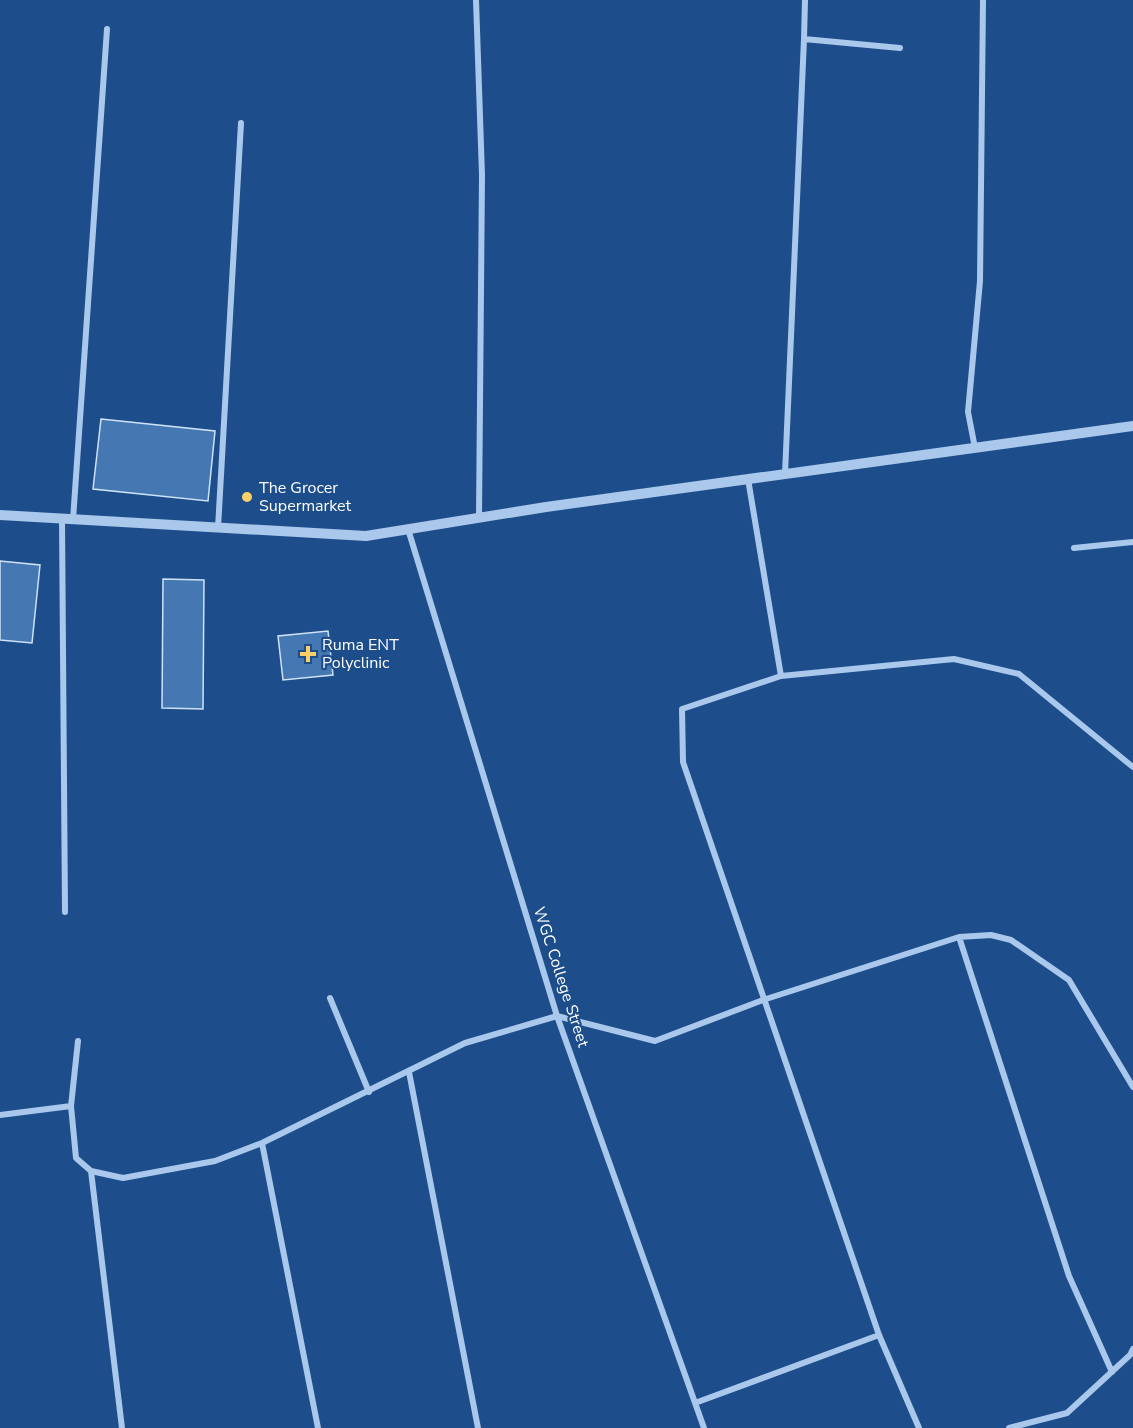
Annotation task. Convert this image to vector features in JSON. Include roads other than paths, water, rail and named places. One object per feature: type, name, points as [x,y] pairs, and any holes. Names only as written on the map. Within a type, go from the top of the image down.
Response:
[{"type":"street","points":[[476,0],[482,175],[479,517]]},
{"type":"street","points":[[785,474],[806,0]]},
{"type":"street","points":[[975,448],[968,411],[980,281],[983,0]]},
{"type":"street","points":[[65,912],[67,519],[107,29]]},
{"type":"street","points":[[804,39],[900,48]]},
{"type":"street","points":[[218,528],[241,123]]},
{"type":"street","points":[[0,515],[366,536],[479,517],[1133,426]]},
{"type":"street","points":[[748,479],[781,676]]},
{"type":"street","name":"WGC College Street","points":[[408,529],[558,1016],[704,1428]]},
{"type":"street","points":[[1074,548],[1133,542]]},
{"type":"street","points":[[919,1428],[879,1335],[683,762],[682,709],[781,676],[954,659],[1018,674],[1133,767]]},
{"type":"street","points":[[78,1041],[71,1106],[76,1158],[91,1171],[123,1178],[215,1161],[262,1143],[465,1044],[558,1016],[655,1041],[763,999],[959,937],[991,935],[1011,940],[1069,980],[1133,1086]]},
{"type":"street","points":[[959,937],[1069,1276],[1112,1372]]},
{"type":"street","points":[[330,998],[369,1092]]},
{"type":"street","points":[[409,1072],[478,1428]]},
{"type":"street","points":[[0,1115],[71,1106]]},
{"type":"street","points":[[262,1143],[318,1428]]},
{"type":"street","points":[[91,1171],[122,1428]]},
{"type":"street","points":[[695,1403],[879,1335]]},
{"type":"street","points":[[1009,1428],[1067,1413],[1112,1372],[1133,1349]]},
{"type":"place","name":"The Grocer Supermarket","points":[[247,497]]},
{"type":"place","name":"Ruma ENT Polyclinic","points":[[308,654]]}]
